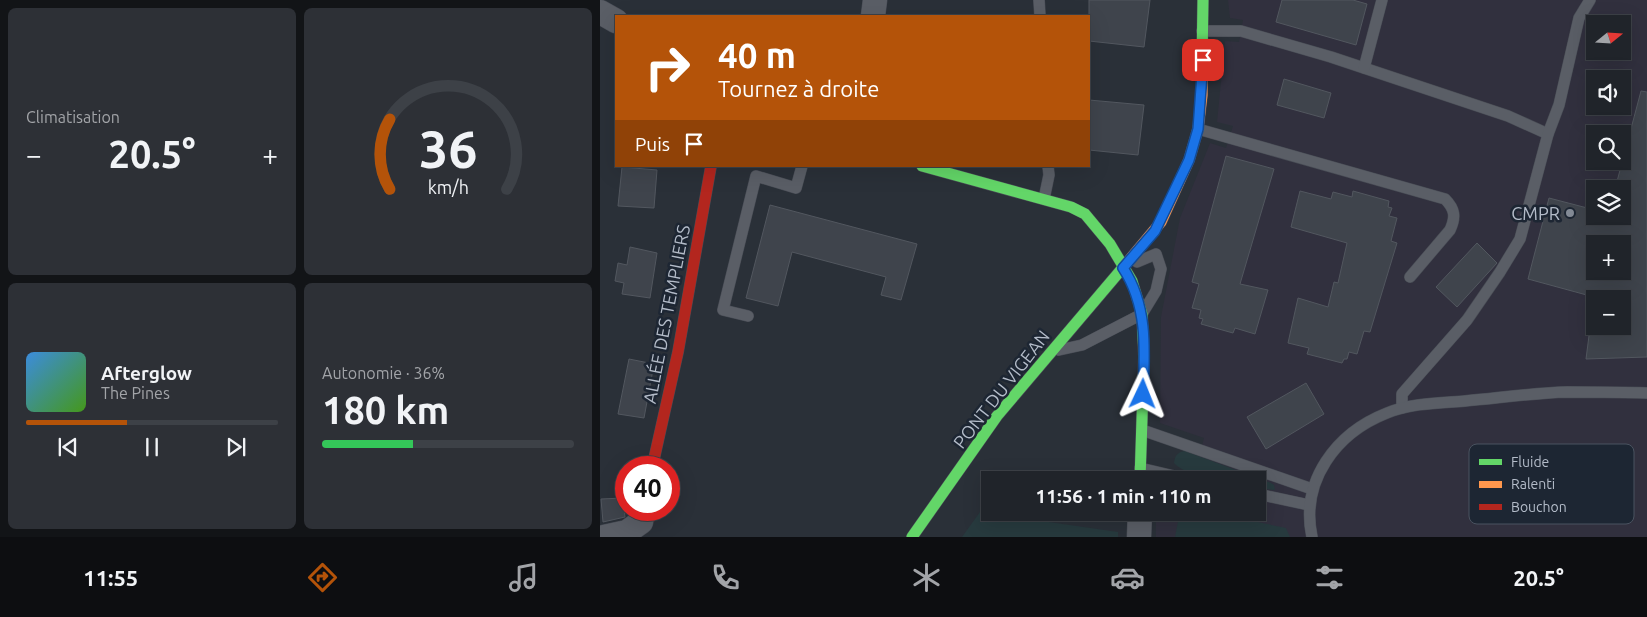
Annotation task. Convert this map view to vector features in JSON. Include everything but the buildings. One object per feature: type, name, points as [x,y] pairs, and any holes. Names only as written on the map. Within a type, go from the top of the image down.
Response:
[{"type":"street","points":[[873,15],[875,0]]},
{"type":"street","name":"PONT DU VIGEAN","points":[[912,537],[997,416],[1161,222],[1189,160],[1198,129],[1202,95],[1203,0]]},
{"type":"street","points":[[600,12],[615,20]]},
{"type":"street","name":"ALLÉE DES TEMPLIERS","points":[[655,456],[678,352],[711,167]]},
{"type":"street","points":[[926,167],[1071,207],[1085,214],[1097,226],[1132,281],[1142,314],[1144,357],[1140,468]]},
{"type":"street","points":[[604,537],[627,532],[641,521]]},
{"type":"street","points":[[1139,537],[1140,521]]},
{"type":"lane","points":[[1039,0],[1040,15]]},
{"type":"lane","points":[[1364,68],[1382,0]]},
{"type":"lane","points":[[1402,408],[1402,394],[1467,320],[1520,239],[1548,134],[1559,105],[1579,18],[1590,0]]},
{"type":"lane","points":[[1202,32],[1241,31],[1364,68],[1508,116],[1548,134]]},
{"type":"lane","points":[[1198,129],[1445,199],[1451,206],[1454,222],[1410,277]]},
{"type":"lane","points":[[748,316],[723,310],[756,176],[796,188],[802,167]]},
{"type":"lane","points":[[1044,199],[1049,175],[1048,167]]},
{"type":"lane","points":[[1053,351],[1082,345],[1142,314],[1156,291],[1161,269],[1156,254],[1123,268]]},
{"type":"lane","points":[[1312,537],[1309,505],[1312,489],[1322,465],[1338,445],[1361,425],[1388,412],[1415,405],[1566,392],[1647,392]]},
{"type":"lane","points":[[1142,430],[1312,489]]},
{"type":"lane","points":[[1140,468],[1153,471]]},
{"type":"lane","points":[[1266,496],[1309,505]]},
{"type":"shaded area","points":[[1228,0],[1647,0],[1647,537],[1156,537],[1156,521],[1266,521],[1266,471],[1196,471],[1204,438],[1160,423],[1161,317],[1180,218],[1210,143],[1226,148],[1233,126],[1217,122],[1225,41],[1239,42],[1243,20],[1230,18]]},
{"type":"green space","points":[[1185,451],[1239,471],[1186,471],[1174,463],[1175,458],[1180,452]]},
{"type":"green space","points":[[1266,481],[1274,485],[1275,490],[1266,489]]},
{"type":"green space","points":[[980,512],[981,521],[1042,521],[1118,532],[1118,537],[962,537]]},
{"type":"green space","points":[[1178,521],[1252,521],[1286,528],[1290,537],[1175,537]]},
{"type":"traffic: fast","points":[[1202,63],[1203,0]]},
{"type":"traffic: fast","points":[[926,167],[1071,207],[1085,214],[1110,244],[1132,281],[1142,314],[1144,357],[1140,471]]},
{"type":"traffic: fast","points":[[912,537],[997,416],[1126,264]]},
{"type":"traffic: slow","points":[[1126,264],[1161,222],[1189,160],[1198,129],[1202,95],[1202,63]]},
{"type":"traffic: jam","points":[[655,456],[678,352],[711,167]]},
{"type":"place","name":"CMPR","points":[[1570,213]]},
{"type":"route","points":[[1143,394],[1142,314],[1132,281],[1123,268],[1161,222],[1189,160],[1198,129],[1202,95],[1203,60]]}]
